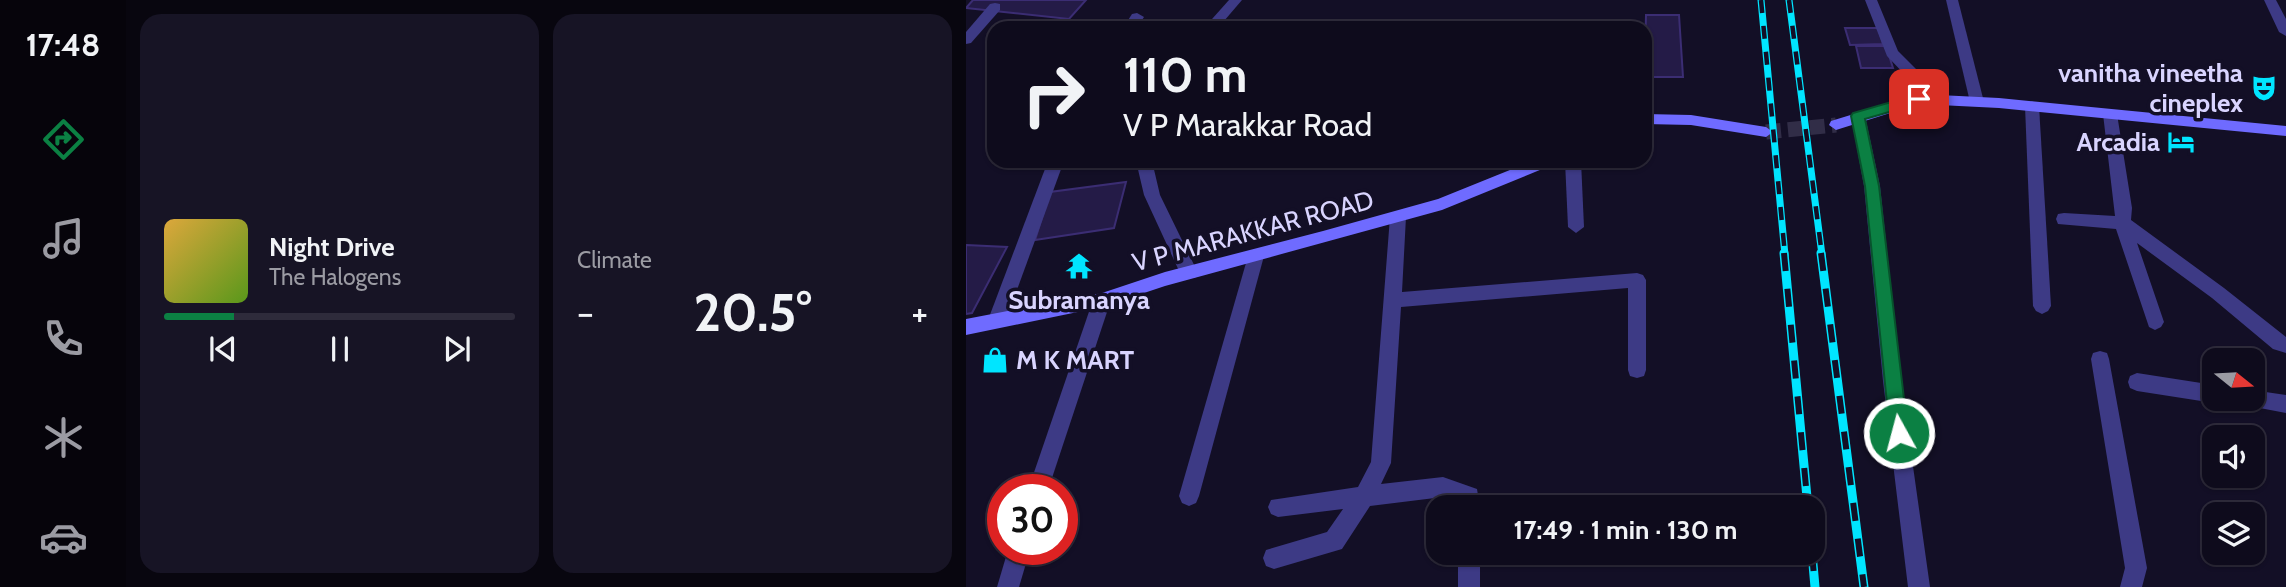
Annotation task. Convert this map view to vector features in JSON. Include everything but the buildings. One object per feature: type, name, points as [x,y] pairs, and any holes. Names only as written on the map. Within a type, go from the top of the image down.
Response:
[{"type":"street","points":[[1217,21],[1236,0]]},
{"type":"street","points":[[1871,0],[1892,53],[1937,99]]},
{"type":"street","points":[[1952,0],[1977,102]]},
{"type":"street","points":[[2270,0],[2286,32]]},
{"type":"street","points":[[966,40],[995,7]]},
{"type":"street","points":[[1836,125],[1903,102],[1937,99],[2286,131]]},
{"type":"street","points":[[2032,106],[2042,306]]},
{"type":"street","points":[[2110,114],[2124,208],[2122,223],[2155,322]]},
{"type":"street","points":[[1858,116],[1872,186],[1892,382],[1919,587]]},
{"type":"street","points":[[1652,119],[1691,120],[1766,132]]},
{"type":"street","points":[[997,320],[1053,168]]},
{"type":"street","points":[[1146,168],[1152,195],[1189,273]]},
{"type":"street","name":"V P MARAKKAR ROAD","points":[[966,327],[1102,300],[1189,273],[1398,217],[1443,204],[1530,168]]},
{"type":"street","points":[[1573,168],[1576,227]]},
{"type":"street","points":[[1274,558],[1334,541],[1365,495],[1381,463],[1398,217]]},
{"type":"street","points":[[2064,219],[2122,223],[2218,293],[2279,344],[2286,345]]},
{"type":"street","points":[[1189,496],[1256,256]]},
{"type":"street","points":[[1392,300],[1637,280],[1637,370]]},
{"type":"street","points":[[1043,474],[1102,300]]},
{"type":"street","points":[[2100,359],[2136,568],[2131,587]]},
{"type":"street","points":[[2137,382],[2202,392]]},
{"type":"street","points":[[2265,401],[2286,404]]},
{"type":"street","points":[[1278,507],[1443,487],[1467,495]]},
{"type":"street","points":[[1008,587],[1015,565]]},
{"type":"street","points":[[1469,565],[1469,587]]},
{"type":"tunnel","points":[[1766,132],[1836,125]]},
{"type":"railway","points":[[1761,0],[1785,255]]},
{"type":"railway","points":[[1789,0],[1822,255]]},
{"type":"railway","points":[[1784,253],[1807,495]]},
{"type":"railway","points":[[1821,253],[1864,587]]},
{"type":"railway","points":[[1813,565],[1815,587]]},
{"type":"place","name":"vanitha vineetha cineplex","points":[[2264,88]]},
{"type":"place","name":"Arcadia","points":[[2181,142]]},
{"type":"place","name":"Subramanya","points":[[1079,266]]},
{"type":"place","name":"M K MART","points":[[995,360]]},
{"type":"route","points":[[1899,433],[1872,186],[1858,116],[1919,99]]}]
